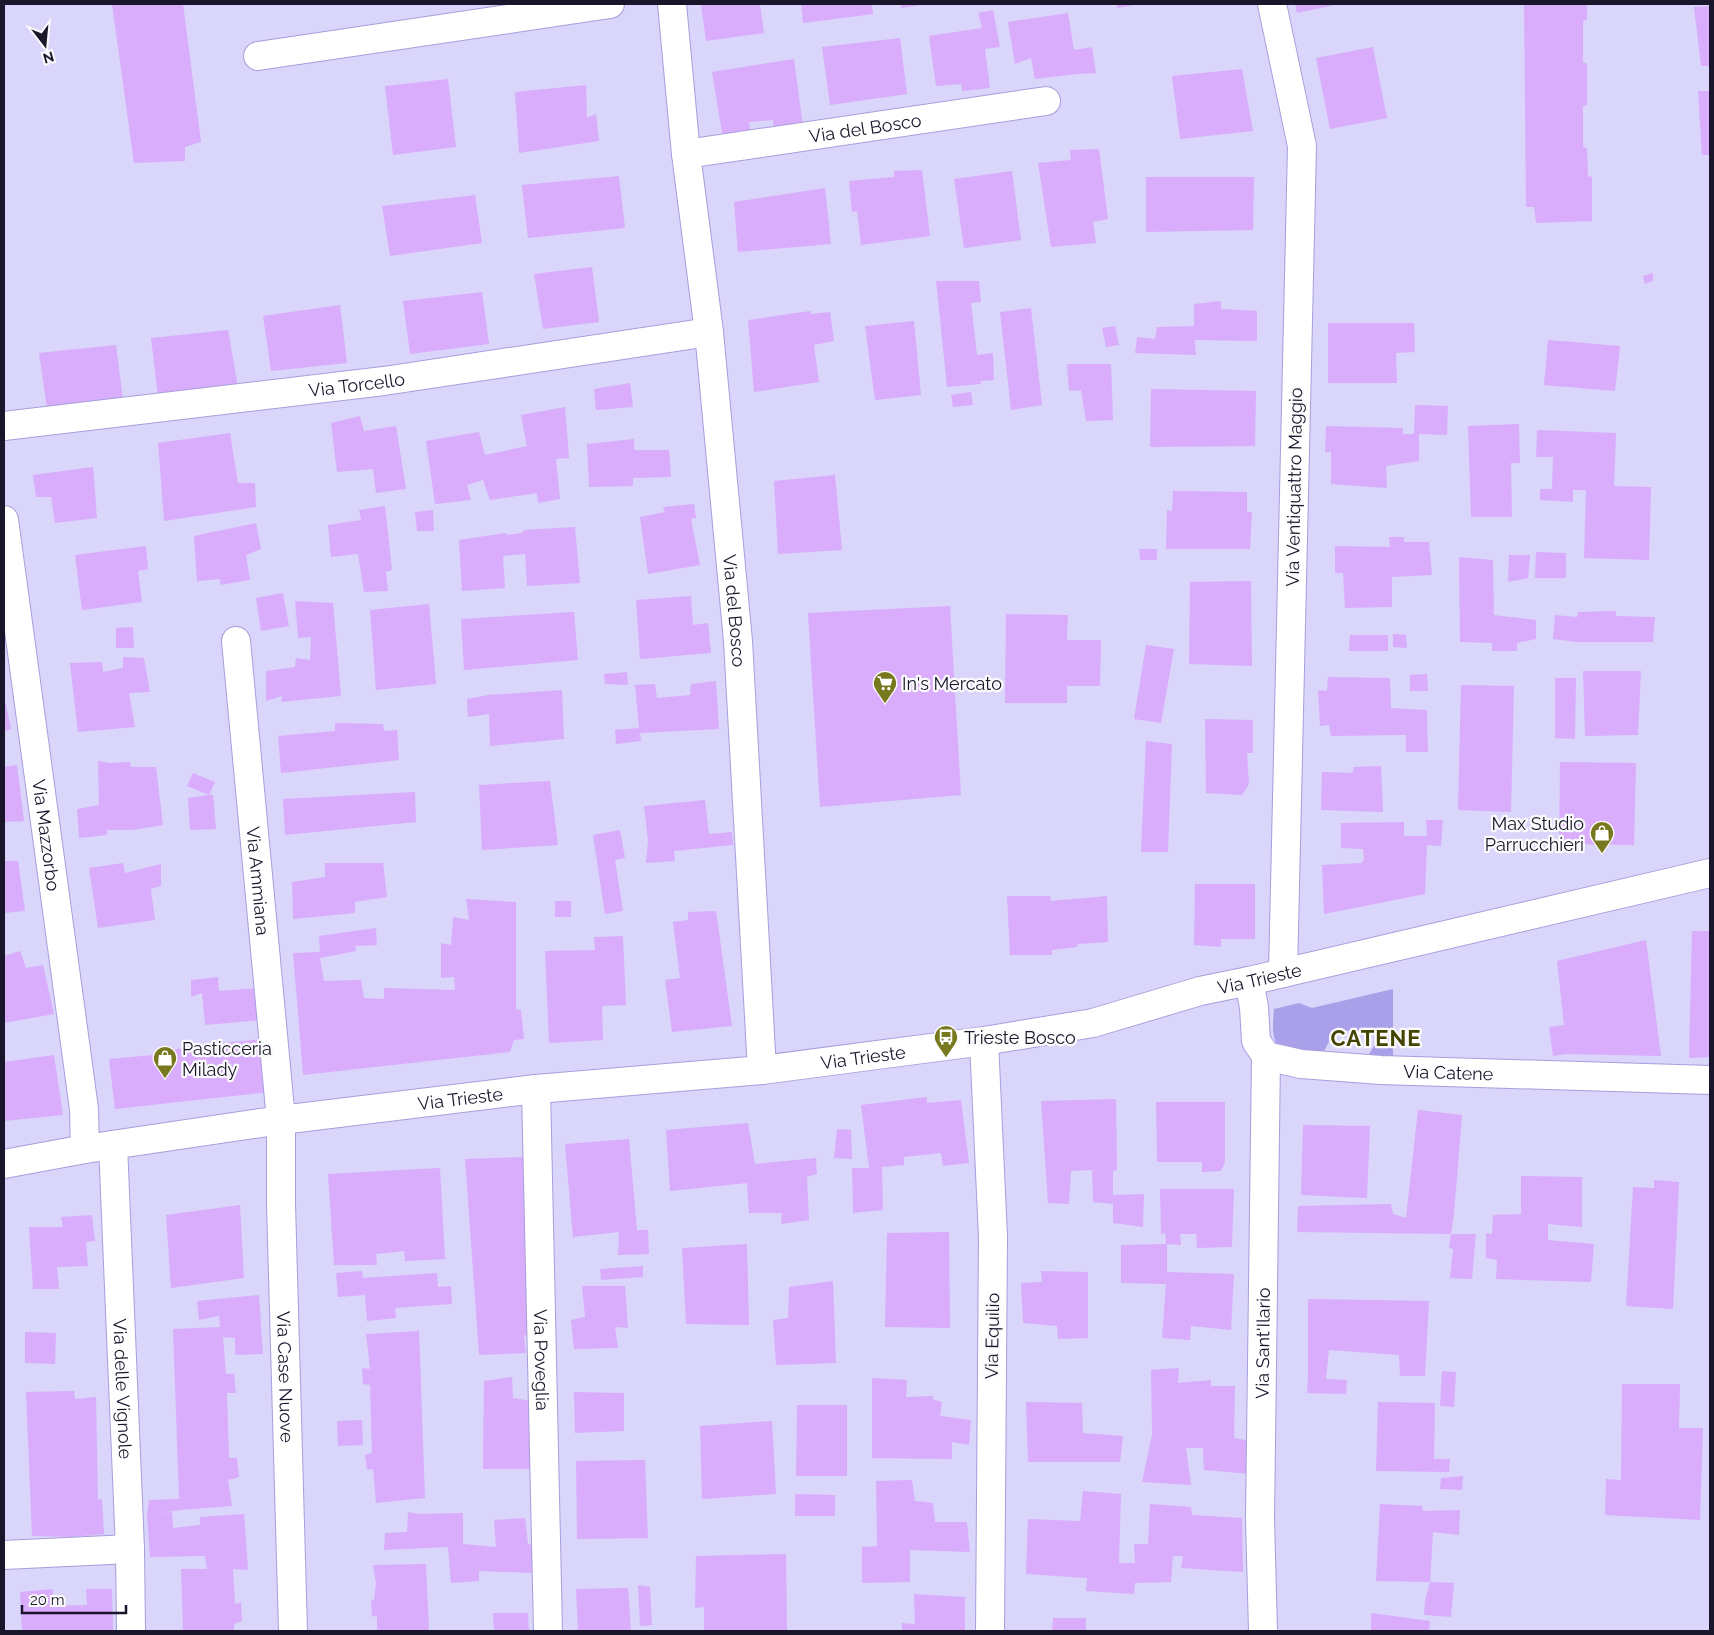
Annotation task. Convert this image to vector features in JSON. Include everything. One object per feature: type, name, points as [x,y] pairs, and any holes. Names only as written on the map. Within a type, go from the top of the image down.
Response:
[{"type":"street","points":[[258,56],[610,4]]},
{"type":"street","name":"Via del Bosco","points":[[672,4],[686,154],[709,332],[738,641],[762,1070]]},
{"type":"street","name":"Via Ventiquattro Maggio","points":[[1272,4],[1302,146],[1283,973]]},
{"type":"street","name":"Via del Bosco","points":[[686,154],[1046,101]]},
{"type":"street","name":"Via Torcello","points":[[4,426],[384,381],[709,332]]},
{"type":"street","name":"Via Mazzorbo","points":[[4,520],[84,1109],[85,1149]]},
{"type":"street","name":"Via Ammiana","points":[[236,641],[282,1120]]},
{"type":"street","name":"Via Trieste","points":[[4,1164],[85,1149],[282,1120],[536,1089],[762,1070],[984,1041],[1092,1023],[1200,991],[1710,873]]},
{"type":"street","points":[[1249,981],[1254,1007],[1256,1041],[1266,1056]]},
{"type":"street","name":"Via Equilio","points":[[984,1041],[993,1237],[990,1631]]},
{"type":"street","name":"Via Catene","points":[[1266,1056],[1301,1064],[1381,1070],[1710,1080]]},
{"type":"street","name":"Via Sant'Ilario","points":[[1263,1631],[1260,1509],[1266,1056]]},
{"type":"street","name":"Via Poveglia","points":[[536,1089],[548,1631]]},
{"type":"street","name":"Via Case Nuove","points":[[282,1120],[281,1204],[293,1631]]},
{"type":"street","name":"Via delle Vignole","points":[[113,1145],[130,1549],[131,1631]]},
{"type":"street","points":[[4,1555],[130,1549]]},
{"type":"shaded area","points":[[1393,989],[1393,1059],[1367,1058],[1382,1032],[1335,1030],[1321,1057],[1279,1049],[1276,1044],[1273,1030],[1274,1009],[1299,1003],[1312,1008]]},
{"type":"building","points":[[112,4],[183,4],[201,142],[185,147],[185,161],[134,163]]},
{"type":"building","points":[[701,4],[760,4],[764,33],[706,41]]},
{"type":"building","points":[[801,4],[872,4],[873,14],[803,23]]},
{"type":"building","points":[[901,4],[921,4],[921,5],[901,8]]},
{"type":"building","points":[[1117,4],[1135,4],[1135,5],[1117,8]]},
{"type":"building","points":[[1295,4],[1335,4],[1335,5],[1297,13]]},
{"type":"building","points":[[1524,4],[1587,4],[1587,20],[1583,21],[1583,62],[1587,64],[1587,105],[1583,106],[1583,147],[1587,148],[1588,176],[1592,177],[1592,221],[1536,223],[1534,207],[1526,207]]},
{"type":"building","points":[[1710,6],[1710,66],[1701,66],[1694,7]]},
{"type":"building","points":[[993,10],[1000,47],[985,49],[990,88],[962,91],[961,84],[936,86],[929,36],[982,28],[978,13]]},
{"type":"building","points":[[1068,13],[1074,50],[1092,47],[1096,73],[1035,79],[1031,58],[1015,64],[1008,22]]},
{"type":"building","points":[[900,38],[907,94],[830,105],[822,47]]},
{"type":"building","points":[[1373,47],[1387,118],[1330,129],[1316,58]]},
{"type":"building","points":[[794,59],[803,127],[774,131],[773,120],[749,122],[751,133],[723,139],[712,72]]},
{"type":"building","points":[[1242,69],[1253,131],[1180,139],[1172,76]]},
{"type":"building","points":[[448,79],[456,147],[393,155],[385,86]]},
{"type":"building","points":[[586,85],[587,118],[596,114],[599,141],[519,153],[515,92]]},
{"type":"building","points":[[1698,91],[1710,91],[1710,155],[1702,155]]},
{"type":"building","points":[[1099,149],[1108,219],[1093,222],[1096,243],[1051,247],[1038,163],[1071,160],[1070,150]]},
{"type":"building","points":[[922,170],[930,236],[861,245],[857,211],[852,212],[849,181],[894,177],[894,171]]},
{"type":"building","points":[[1012,171],[1021,240],[964,248],[954,179]]},
{"type":"building","points":[[619,176],[625,228],[528,238],[522,185]]},
{"type":"building","points":[[1146,177],[1254,177],[1253,230],[1146,232]]},
{"type":"building","points":[[825,188],[831,244],[738,252],[734,202]]},
{"type":"building","points":[[475,195],[482,243],[390,256],[382,206]]},
{"type":"building","points":[[592,267],[599,322],[543,329],[534,274]]},
{"type":"building","points":[[1653,273],[1653,281],[1645,284],[1643,276]]},
{"type":"building","points":[[936,281],[979,281],[981,302],[971,303],[977,355],[993,353],[994,380],[980,381],[981,384],[947,387]]},
{"type":"building","points":[[482,292],[489,344],[410,354],[403,301]]},
{"type":"building","points":[[1221,301],[1221,309],[1257,311],[1257,341],[1195,340],[1196,355],[1135,353],[1137,337],[1155,339],[1157,327],[1194,326],[1194,304]]},
{"type":"building","points":[[340,305],[347,363],[271,371],[263,316]]},
{"type":"building","points":[[1031,308],[1042,405],[1011,410],[1000,312]]},
{"type":"building","points":[[810,311],[811,314],[830,312],[834,341],[814,345],[819,382],[754,392],[748,320]]},
{"type":"building","points":[[914,321],[921,395],[875,400],[865,326]]},
{"type":"building","points":[[1328,323],[1414,323],[1415,352],[1396,353],[1397,383],[1328,383]]},
{"type":"building","points":[[1115,326],[1119,345],[1106,347],[1102,328]]},
{"type":"building","points":[[228,330],[238,387],[158,397],[151,338]]},
{"type":"building","points":[[1548,340],[1620,346],[1615,391],[1544,385]]},
{"type":"building","points":[[116,345],[123,400],[47,408],[39,353]]},
{"type":"building","points":[[1067,364],[1111,364],[1113,420],[1086,421],[1081,390],[1069,391]]},
{"type":"building","points":[[630,383],[633,407],[596,410],[594,389]]},
{"type":"building","points":[[1151,389],[1256,391],[1255,446],[1150,447]]},
{"type":"building","points":[[971,392],[973,405],[953,407],[951,395]]},
{"type":"building","points":[[1415,405],[1448,406],[1447,435],[1419,434],[1419,461],[1386,466],[1387,488],[1331,484],[1331,451],[1325,453],[1326,426],[1403,428],[1403,434],[1414,434]]},
{"type":"building","points":[[565,407],[569,458],[556,459],[560,499],[538,503],[537,493],[490,500],[483,480],[467,485],[471,500],[435,504],[426,441],[479,432],[485,455],[527,446],[521,415]]},
{"type":"building","points":[[360,416],[364,431],[396,426],[406,489],[376,493],[373,469],[337,472],[331,423]]},
{"type":"building","points":[[1519,424],[1520,463],[1511,463],[1512,517],[1471,517],[1468,426]]},
{"type":"building","points":[[1537,430],[1616,433],[1614,486],[1651,487],[1649,560],[1584,558],[1586,490],[1573,490],[1573,502],[1540,500],[1540,489],[1552,489],[1553,457],[1536,457]]},
{"type":"building","points":[[230,433],[238,483],[255,483],[256,507],[164,521],[158,443]]},
{"type":"building","points":[[634,439],[634,450],[669,450],[671,477],[633,478],[633,486],[589,487],[587,444]]},
{"type":"building","points":[[93,467],[97,518],[55,523],[51,497],[36,497],[33,475]]},
{"type":"building","points":[[835,475],[842,550],[778,554],[774,481]]},
{"type":"building","points":[[1173,491],[1247,492],[1247,512],[1252,512],[1250,549],[1166,549],[1167,510],[1172,511]]},
{"type":"building","points":[[694,504],[696,518],[691,519],[700,565],[648,574],[640,517],[665,512],[663,507]]},
{"type":"building","points":[[385,506],[392,570],[386,572],[388,591],[364,592],[358,554],[331,557],[328,525],[361,520],[359,510]]},
{"type":"building","points":[[433,510],[434,531],[417,531],[415,512]]},
{"type":"building","points":[[256,523],[261,549],[246,555],[250,580],[220,585],[220,579],[197,581],[194,536]]},
{"type":"building","points":[[575,527],[580,583],[527,586],[525,554],[503,556],[505,588],[462,591],[459,540],[506,533],[507,535],[522,533],[524,530]]},
{"type":"building","points":[[1389,537],[1404,537],[1404,542],[1429,542],[1432,575],[1392,577],[1392,607],[1345,608],[1343,573],[1335,573],[1335,546],[1390,547]]},
{"type":"building","points":[[146,546],[148,569],[138,571],[142,602],[82,610],[75,555]]},
{"type":"building","points":[[1139,549],[1157,549],[1157,560],[1140,560]]},
{"type":"building","points":[[1536,552],[1566,553],[1566,578],[1535,578]]},
{"type":"building","points":[[1509,555],[1530,555],[1528,578],[1508,582]]},
{"type":"building","points":[[1459,557],[1493,560],[1494,615],[1536,620],[1536,639],[1517,643],[1517,651],[1492,651],[1492,643],[1460,642]]},
{"type":"building","points":[[1251,581],[1252,666],[1189,664],[1190,582]]},
{"type":"building","points":[[283,593],[289,626],[261,631],[256,598]]},
{"type":"building","points":[[691,596],[693,625],[708,623],[711,653],[640,659],[636,600]]},
{"type":"building","points":[[295,601],[333,603],[341,696],[281,702],[282,696],[266,701],[266,671],[295,667],[296,658],[310,660],[311,637],[298,638]]},
{"type":"building","points":[[429,604],[436,684],[376,690],[370,610]]},
{"type":"building","name":"In's Mercato","points":[[950,606],[961,795],[820,807],[808,613]]},
{"type":"building","points":[[1616,611],[1616,616],[1655,617],[1653,642],[1577,642],[1553,639],[1555,615],[1577,617],[1578,612]]},
{"type":"building","points":[[574,612],[578,660],[464,670],[461,619]]},
{"type":"building","points":[[1006,614],[1068,615],[1067,640],[1101,640],[1100,686],[1067,686],[1067,703],[1005,703]]},
{"type":"building","points":[[133,627],[134,648],[116,648],[116,628]]},
{"type":"building","points":[[1393,634],[1406,635],[1407,648],[1393,647]]},
{"type":"building","points":[[1350,635],[1388,635],[1388,651],[1349,651]]},
{"type":"building","points":[[1146,645],[1174,649],[1161,723],[1134,719]]},
{"type":"building","points":[[123,657],[144,658],[150,692],[129,693],[135,727],[78,732],[70,663],[102,662],[103,672],[123,668]]},
{"type":"building","points":[[1583,671],[1641,671],[1638,735],[1585,736]]},
{"type":"building","points":[[627,672],[628,685],[605,684],[604,674]]},
{"type":"building","points":[[1427,674],[1428,691],[1410,691],[1410,675]]},
{"type":"building","points":[[1328,677],[1390,678],[1391,708],[1427,710],[1428,752],[1406,752],[1406,735],[1331,736],[1329,725],[1320,726],[1318,690],[1327,691]]},
{"type":"building","points":[[1555,678],[1576,678],[1575,739],[1555,738]]},
{"type":"building","points":[[716,681],[719,729],[640,733],[641,741],[616,744],[615,730],[639,728],[635,685],[655,684],[657,698],[690,695],[691,684]]},
{"type":"building","points":[[1461,685],[1514,686],[1511,812],[1458,810]]},
{"type":"building","points":[[562,690],[564,739],[490,746],[489,714],[468,717],[467,699],[488,695]]},
{"type":"building","points":[[4,696],[11,729],[4,731]]},
{"type":"building","points":[[1205,719],[1253,720],[1253,753],[1247,753],[1249,784],[1242,795],[1206,793]]},
{"type":"building","points":[[335,723],[383,724],[384,731],[397,730],[399,760],[281,773],[278,736],[335,731]]},
{"type":"building","points":[[1146,741],[1172,744],[1168,852],[1141,852]]},
{"type":"building","points":[[98,761],[110,763],[130,762],[131,767],[156,767],[163,825],[132,830],[107,830],[107,835],[79,838],[77,809],[99,805]]},
{"type":"building","points":[[1560,762],[1636,763],[1634,845],[1559,844]]},
{"type":"building","points":[[17,765],[24,821],[4,822],[4,767]]},
{"type":"building","points":[[1381,766],[1383,812],[1321,810],[1322,772],[1352,773],[1354,767]]},
{"type":"building","points":[[193,773],[215,782],[209,795],[187,786]]},
{"type":"building","points":[[550,781],[558,845],[482,850],[479,785]]},
{"type":"building","points":[[415,792],[416,822],[285,835],[283,799]]},
{"type":"building","points":[[213,795],[216,829],[190,830],[188,798]]},
{"type":"building","points":[[705,800],[709,834],[732,832],[733,845],[674,851],[675,861],[646,863],[648,840],[644,806]]},
{"type":"building","points":[[1426,820],[1443,820],[1441,846],[1427,845],[1425,894],[1324,914],[1322,865],[1362,863],[1364,859],[1363,849],[1341,848],[1341,823],[1404,822],[1404,836],[1427,836]]},
{"type":"building","points":[[620,830],[625,858],[615,860],[623,911],[605,914],[593,835]]},
{"type":"building","points":[[4,861],[18,861],[25,911],[4,913]]},
{"type":"building","points":[[123,863],[125,873],[161,864],[161,886],[151,889],[155,920],[98,928],[89,868]]},
{"type":"building","points":[[325,863],[383,863],[387,897],[355,902],[355,913],[293,919],[292,882],[325,877]]},
{"type":"building","points":[[1195,884],[1255,884],[1255,939],[1221,939],[1221,947],[1194,945]]},
{"type":"building","points":[[1007,896],[1050,896],[1051,901],[1107,896],[1108,942],[1078,944],[1077,947],[1052,950],[1052,955],[1010,955]]},
{"type":"building","points":[[466,899],[516,902],[516,1009],[521,1010],[524,1039],[514,1040],[510,1052],[303,1075],[293,953],[320,952],[319,936],[376,928],[377,945],[355,946],[356,951],[320,958],[324,981],[361,980],[364,998],[384,999],[384,988],[455,990],[454,977],[441,978],[441,943],[451,945],[453,917],[469,920]]},
{"type":"building","points":[[555,901],[571,901],[571,917],[555,917]]},
{"type":"building","points":[[716,911],[732,1026],[672,1032],[665,980],[680,978],[673,922],[688,920],[688,912]]},
{"type":"building","points":[[1692,931],[1710,931],[1710,1057],[1689,1058]]},
{"type":"building","points":[[623,936],[626,1005],[602,1006],[603,1040],[549,1043],[545,951],[595,950],[594,937]]},
{"type":"building","points":[[1646,940],[1661,1056],[1566,1054],[1553,1056],[1549,1027],[1564,1025],[1557,961]]},
{"type":"building","points":[[20,951],[26,968],[43,965],[54,1014],[4,1023],[4,956]]},
{"type":"building","points":[[218,977],[219,991],[260,988],[263,1020],[205,1025],[202,993],[191,997],[191,980]]},
{"type":"building","points":[[264,1039],[270,1092],[115,1109],[109,1059],[153,1055],[154,1053],[201,1045]]},
{"type":"building","points":[[54,1055],[63,1115],[4,1121],[4,1062]]},
{"type":"building","points":[[927,1097],[927,1103],[961,1100],[969,1163],[943,1166],[941,1153],[904,1157],[904,1165],[882,1167],[883,1210],[853,1213],[852,1168],[869,1168],[861,1105]]},
{"type":"building","points":[[1116,1099],[1117,1170],[1113,1171],[1113,1195],[1144,1194],[1143,1227],[1113,1223],[1113,1204],[1093,1202],[1092,1170],[1071,1171],[1069,1204],[1048,1203],[1041,1101]]},
{"type":"building","points":[[1156,1102],[1225,1102],[1225,1162],[1221,1171],[1202,1172],[1202,1162],[1157,1162]]},
{"type":"building","points":[[1418,1110],[1462,1115],[1451,1234],[1297,1232],[1298,1206],[1391,1204],[1393,1214],[1406,1218]]},
{"type":"building","points":[[748,1123],[755,1164],[816,1158],[817,1174],[807,1177],[809,1220],[781,1224],[782,1213],[749,1213],[747,1183],[670,1191],[666,1130]]},
{"type":"building","points":[[1303,1125],[1370,1126],[1367,1198],[1301,1195]]},
{"type":"building","points":[[837,1129],[851,1130],[852,1159],[834,1158]]},
{"type":"building","points":[[629,1139],[637,1230],[648,1230],[649,1254],[618,1255],[619,1232],[573,1237],[565,1144]]},
{"type":"building","points":[[525,1157],[530,1336],[524,1335],[526,1353],[479,1355],[465,1159]]},
{"type":"building","points":[[440,1168],[445,1259],[405,1261],[404,1251],[376,1254],[377,1265],[334,1265],[328,1174]]},
{"type":"building","points":[[1521,1176],[1582,1177],[1582,1227],[1548,1224],[1548,1240],[1594,1244],[1591,1282],[1496,1279],[1497,1260],[1486,1258],[1486,1233],[1492,1234],[1493,1215],[1521,1214]]},
{"type":"building","points":[[1654,1180],[1679,1182],[1673,1309],[1626,1306],[1633,1187],[1654,1188]]},
{"type":"building","points":[[1160,1189],[1234,1189],[1232,1247],[1197,1248],[1196,1234],[1180,1234],[1181,1245],[1167,1244],[1167,1272],[1234,1274],[1231,1330],[1191,1326],[1190,1340],[1162,1338],[1166,1284],[1121,1283],[1121,1245],[1166,1244],[1165,1233],[1161,1235]]},
{"type":"building","points":[[240,1205],[244,1278],[171,1288],[166,1215]]},
{"type":"building","points":[[92,1215],[95,1241],[86,1242],[88,1266],[57,1267],[59,1289],[33,1289],[29,1227],[63,1227],[61,1217]]},
{"type":"building","points":[[949,1232],[950,1328],[885,1327],[887,1233]]},
{"type":"building","points":[[1451,1234],[1476,1234],[1472,1279],[1450,1278],[1453,1249],[1449,1248]]},
{"type":"building","points":[[747,1244],[749,1325],[686,1324],[682,1248]]},
{"type":"building","points":[[643,1266],[643,1277],[601,1280],[600,1269]]},
{"type":"building","points":[[362,1271],[363,1278],[437,1273],[438,1287],[451,1286],[452,1304],[395,1308],[396,1318],[367,1321],[365,1295],[338,1297],[336,1273]]},
{"type":"building","points":[[1041,1271],[1088,1272],[1088,1338],[1058,1339],[1057,1326],[1023,1323],[1021,1283],[1042,1282]]},
{"type":"building","points":[[833,1281],[836,1363],[776,1365],[773,1320],[788,1318],[789,1287]]},
{"type":"building","points":[[582,1286],[625,1286],[628,1328],[615,1327],[618,1348],[574,1349],[571,1320],[585,1317]]},
{"type":"building","points":[[259,1295],[263,1354],[235,1355],[235,1338],[223,1337],[226,1374],[234,1374],[236,1393],[227,1393],[229,1458],[237,1458],[239,1477],[228,1480],[232,1506],[161,1513],[172,1512],[173,1528],[200,1525],[200,1517],[244,1514],[248,1570],[233,1569],[235,1604],[241,1602],[242,1621],[234,1624],[234,1631],[183,1631],[181,1569],[207,1569],[205,1556],[150,1557],[147,1515],[149,1500],[179,1499],[173,1329],[220,1327],[219,1316],[199,1320],[197,1301]]},
{"type":"building","points":[[1308,1299],[1429,1301],[1425,1376],[1400,1376],[1399,1355],[1329,1350],[1326,1379],[1347,1380],[1346,1394],[1307,1393]]},
{"type":"building","points":[[419,1331],[425,1498],[376,1503],[373,1469],[367,1470],[365,1455],[372,1453],[370,1385],[363,1384],[362,1368],[370,1369],[366,1334]]},
{"type":"building","points":[[25,1332],[56,1333],[55,1364],[25,1363]]},
{"type":"building","points":[[1179,1368],[1178,1383],[1211,1380],[1211,1386],[1235,1386],[1234,1438],[1251,1441],[1251,1474],[1204,1470],[1203,1448],[1186,1448],[1191,1485],[1142,1482],[1152,1435],[1151,1370]]},
{"type":"building","points":[[1442,1371],[1456,1372],[1454,1407],[1440,1406]]},
{"type":"building","points":[[512,1377],[513,1398],[532,1401],[533,1469],[483,1469],[484,1381]]},
{"type":"building","points":[[872,1378],[907,1380],[906,1397],[934,1396],[932,1399],[942,1402],[940,1416],[971,1420],[969,1445],[952,1442],[952,1459],[872,1458]]},
{"type":"building","points":[[1622,1384],[1680,1384],[1679,1428],[1703,1428],[1700,1520],[1605,1515],[1606,1479],[1621,1480]]},
{"type":"building","points":[[74,1391],[75,1399],[96,1397],[98,1500],[102,1499],[104,1534],[71,1537],[32,1536],[26,1392]]},
{"type":"building","points":[[574,1392],[624,1393],[624,1431],[575,1433]]},
{"type":"building","points":[[1026,1402],[1082,1403],[1083,1433],[1123,1436],[1120,1462],[1028,1462]]},
{"type":"building","points":[[1378,1402],[1435,1403],[1434,1459],[1450,1459],[1449,1472],[1376,1471]]},
{"type":"building","points":[[797,1405],[847,1405],[847,1476],[796,1476]]},
{"type":"building","points":[[362,1420],[363,1445],[338,1446],[337,1421]]},
{"type":"building","points":[[772,1421],[776,1494],[702,1499],[700,1426]]},
{"type":"building","points":[[645,1460],[648,1538],[577,1539],[576,1461]]},
{"type":"building","points":[[1463,1476],[1462,1490],[1440,1489],[1441,1478]]},
{"type":"building","points":[[912,1480],[915,1501],[933,1503],[935,1522],[967,1522],[970,1552],[910,1550],[910,1582],[862,1583],[862,1547],[877,1546],[876,1481]]},
{"type":"building","points":[[1083,1491],[1121,1494],[1119,1563],[1135,1563],[1134,1544],[1148,1544],[1150,1504],[1191,1507],[1192,1515],[1242,1518],[1243,1572],[1181,1568],[1183,1556],[1173,1556],[1171,1582],[1135,1583],[1134,1594],[1086,1591],[1087,1578],[1026,1574],[1028,1519],[1080,1521]]},
{"type":"building","points":[[795,1494],[835,1495],[835,1516],[795,1516]]},
{"type":"building","points":[[1380,1504],[1422,1506],[1423,1511],[1460,1510],[1459,1535],[1433,1532],[1430,1582],[1376,1581]]},
{"type":"building","points":[[408,1512],[419,1514],[463,1513],[463,1544],[496,1547],[494,1520],[525,1518],[528,1544],[534,1546],[534,1573],[479,1571],[479,1581],[451,1583],[448,1547],[384,1550],[385,1533],[407,1532]]},
{"type":"building","points":[[786,1554],[787,1631],[704,1631],[704,1607],[695,1608],[696,1556]]},
{"type":"building","points":[[426,1564],[429,1631],[377,1631],[377,1615],[372,1617],[371,1601],[374,1600],[376,1583],[373,1565]]},
{"type":"building","points":[[1430,1582],[1454,1583],[1451,1617],[1424,1615],[1425,1601]]},
{"type":"building","points":[[638,1585],[650,1587],[652,1625],[640,1626]]},
{"type":"building","points":[[628,1588],[631,1631],[578,1631],[576,1589]]},
{"type":"building","points":[[53,1589],[53,1606],[87,1605],[86,1589],[112,1589],[113,1631],[22,1631],[20,1592]]},
{"type":"building","points":[[914,1594],[965,1597],[965,1631],[902,1631],[902,1623],[915,1624]]},
{"type":"building","points":[[493,1613],[528,1613],[529,1631],[494,1631]]},
{"type":"building","points":[[1371,1613],[1430,1621],[1429,1631],[1371,1631]]},
{"type":"building","points":[[1053,1618],[1086,1618],[1086,1631],[1052,1631]]},
{"type":"place","name":"In's Mercato","points":[[885,704]]},
{"type":"place","name":"Max Studio Parrucchieri","points":[[1602,854]]},
{"type":"place","name":"Trieste Bosco","points":[[946,1058]]},
{"type":"place","name":"Pasticceria Milady","points":[[165,1079]]},
{"type":"district","name":"CATENE","points":[[1376,1038]]}]
